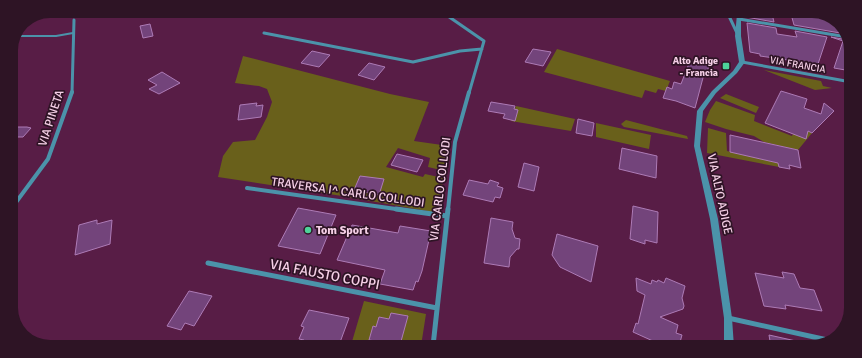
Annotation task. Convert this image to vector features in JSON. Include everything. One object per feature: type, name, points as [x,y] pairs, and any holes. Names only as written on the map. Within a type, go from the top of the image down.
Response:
[{"type":"street","points":[[264,33],[413,62],[460,51],[482,49],[484,41],[450,18]]},
{"type":"street","points":[[730,18],[738,36]]},
{"type":"street","points":[[739,18],[738,36],[742,62]]},
{"type":"street","points":[[749,18],[840,36]]},
{"type":"street","name":"VIA PINETA","points":[[18,200],[48,159],[72,92],[74,20]]},
{"type":"street","name":"VIA CARLO COLLODI","points":[[434,340],[455,142],[482,49]]},
{"type":"street","name":"VIA FRANCIA","points":[[742,62],[844,81]]},
{"type":"street","name":"VIA ALTO ADIGE","points":[[729,340],[728,318],[714,219],[697,146],[700,111],[714,92],[735,72],[742,62]]},
{"type":"street","name":"TRAVERSA I^ CARLO COLLODI","points":[[247,188],[447,216]]},
{"type":"street","name":"VIA FAUSTO COPPI","points":[[208,263],[437,308]]},
{"type":"street","points":[[728,318],[820,338]]},
{"type":"lane","points":[[21,36],[56,36],[73,33]]},
{"type":"shaded area","points":[[557,49],[670,81],[666,91],[658,89],[656,93],[645,90],[642,98],[544,72]]},
{"type":"shaded area","points":[[243,56],[390,94],[429,102],[414,141],[449,146],[445,171],[428,167],[430,158],[398,148],[386,167],[423,177],[425,174],[443,178],[439,213],[218,177],[223,156],[233,142],[255,140],[267,117],[272,102],[267,89],[259,86],[235,83]]},
{"type":"shaded area","points":[[764,70],[821,81],[823,86],[832,88],[815,90]]},
{"type":"shaded area","points":[[726,94],[759,107],[756,113],[720,98]]},
{"type":"shaded area","points":[[716,101],[755,115],[754,121],[792,136],[796,127],[812,133],[798,150],[764,142],[754,136],[705,122]]},
{"type":"shaded area","points":[[516,106],[575,119],[571,131],[511,121]]},
{"type":"shaded area","points":[[626,120],[687,136],[688,139],[624,127],[621,124]]},
{"type":"shaded area","points":[[596,123],[651,135],[649,149],[596,137]]},
{"type":"shaded area","points":[[708,128],[726,133],[727,151],[778,163],[779,167],[707,153]]},
{"type":"shaded area","points":[[364,301],[426,314],[422,340],[352,340]]},
{"type":"building","points":[[752,18],[773,18],[774,22]]},
{"type":"building","points":[[792,18],[812,18],[824,20],[835,27],[839,33],[794,25]]},
{"type":"building","points":[[747,23],[776,28],[777,34],[797,37],[795,31],[827,37],[817,67],[802,64],[802,62],[760,56],[760,54],[750,52]]},
{"type":"building","points":[[150,24],[153,36],[143,38],[140,26]]},
{"type":"building","points":[[843,42],[844,70],[834,68]]},
{"type":"building","points":[[533,49],[551,52],[543,66],[525,62]]},
{"type":"building","points":[[312,51],[330,55],[319,67],[301,63]]},
{"type":"building","points":[[690,61],[709,66],[706,74],[704,74],[695,108],[663,98],[667,87],[672,89],[674,82],[681,84]]},
{"type":"building","points":[[369,63],[385,67],[374,80],[358,75]]},
{"type":"building","points":[[162,72],[180,83],[159,94],[149,89],[157,85],[148,80]]},
{"type":"building","points":[[781,91],[807,99],[804,108],[821,114],[824,103],[834,111],[812,133],[808,131],[806,139],[765,123]]},
{"type":"building","points":[[491,102],[515,106],[514,109],[518,110],[515,121],[503,118],[505,114],[488,111]]},
{"type":"building","points":[[257,103],[256,106],[263,105],[261,117],[238,120],[240,105]]},
{"type":"building","points":[[578,119],[594,123],[592,136],[576,133]]},
{"type":"building","points":[[18,127],[31,128],[23,137],[18,137]]},
{"type":"building","points":[[730,135],[798,150],[801,168],[789,165],[790,169],[779,167],[778,163],[730,152]]},
{"type":"building","points":[[622,148],[657,156],[656,178],[619,169]]},
{"type":"building","points":[[397,154],[423,160],[417,172],[391,165]]},
{"type":"building","points":[[524,163],[539,167],[534,191],[518,187]]},
{"type":"building","points":[[360,176],[384,179],[379,195],[354,190]]},
{"type":"building","points":[[469,180],[488,184],[490,180],[499,183],[497,186],[503,188],[500,198],[495,197],[493,202],[463,195]]},
{"type":"building","points":[[633,206],[658,212],[657,243],[645,240],[645,244],[630,239]]},
{"type":"building","name":"Tom Sport","points":[[298,208],[336,215],[320,254],[278,246]]},
{"type":"building","points":[[491,218],[513,222],[512,229],[515,238],[520,239],[519,249],[517,249],[510,257],[509,267],[484,263]]},
{"type":"building","points":[[97,220],[97,224],[112,220],[110,244],[75,255],[79,225]]},
{"type":"building","points":[[352,225],[398,233],[400,226],[431,231],[422,271],[413,290],[380,284],[385,270],[337,260]]},
{"type":"building","points":[[557,234],[598,246],[591,282],[560,267],[552,255]]},
{"type":"building","points":[[782,272],[794,274],[800,288],[814,290],[822,311],[785,305],[786,309],[764,306],[755,273],[784,278]]},
{"type":"building","points":[[636,278],[651,284],[652,280],[657,282],[658,280],[664,283],[666,278],[685,286],[682,298],[684,306],[683,309],[660,317],[678,325],[676,333],[682,335],[681,340],[651,340],[633,332],[636,323],[638,324],[645,295],[637,291]]},
{"type":"building","points":[[189,291],[212,296],[194,326],[185,323],[181,330],[167,326]]},
{"type":"building","points":[[309,310],[349,318],[341,340],[299,339],[304,327],[301,326]]},
{"type":"building","points":[[391,313],[408,316],[401,340],[369,340],[373,326],[376,327],[379,317],[389,319]]},
{"type":"building","points":[[769,335],[792,340],[770,340]]},
{"type":"place","name":"Alto Adige - Francia","points":[[726,66]]},
{"type":"place","name":"Tom Sport","points":[[308,230]]}]
